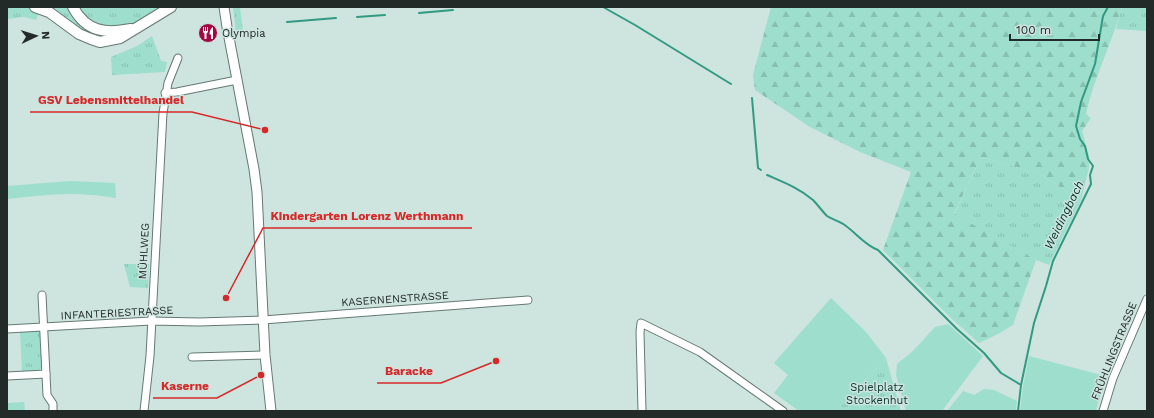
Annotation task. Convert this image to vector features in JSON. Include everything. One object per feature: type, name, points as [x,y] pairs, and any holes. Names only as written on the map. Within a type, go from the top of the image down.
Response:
[{"type":"highway","points":[[35,7],[49,12],[79,34],[100,42],[120,38],[171,7]]},
{"type":"highway","points":[[73,7],[83,20],[105,32],[135,28]]},
{"type":"main road","points":[[224,7],[257,192],[265,355],[270,411]]},
{"type":"street","name":"MÜHLWEG","points":[[144,411],[150,356],[165,93],[178,58]]},
{"type":"street","points":[[165,93],[237,80]]},
{"type":"street","points":[[42,294],[47,395],[53,404],[53,411]]},
{"type":"street","name":"FRÜHLINGSTRASSE","points":[[1103,411],[1115,372],[1147,299]]},
{"type":"street","name":"KASERNENSTRASSE","points":[[263,320],[528,300]]},
{"type":"street","name":"INFANTERIESTRASSE","points":[[7,329],[151,321],[199,322],[263,320]]},
{"type":"street","points":[[642,411],[641,323],[700,352],[783,411]]},
{"type":"street","points":[[192,357],[265,355]]},
{"type":"street","points":[[7,376],[46,374]]},
{"type":"green space","points":[[7,7],[27,7],[39,11],[36,20],[24,17],[7,19]]},
{"type":"green space","points":[[46,7],[69,7],[107,37],[90,34],[83,31]]},
{"type":"green space","points":[[77,7],[163,7],[135,23],[124,27],[98,26],[88,20]]},
{"type":"green space","points":[[233,7],[240,7],[243,31],[236,32]]},
{"type":"green space","points":[[771,7],[1122,7],[1089,100],[1086,114],[1091,118],[1082,131],[1089,156],[1089,168],[1081,200],[1040,174],[981,157],[954,214],[1036,260],[1013,325],[979,343],[952,319],[883,250],[911,172],[860,152],[810,127],[755,90],[753,75]]},
{"type":"green space","points":[[1122,7],[1147,7],[1147,31],[1116,29]]},
{"type":"green space","points":[[152,36],[161,61],[167,62],[165,72],[112,75],[111,57],[137,46]]},
{"type":"green space","points":[[981,157],[1040,174],[1081,200],[1049,265],[1036,260],[954,215]]},
{"type":"green space","points":[[70,181],[115,183],[116,198],[97,195],[70,194],[7,199],[7,186]]},
{"type":"green space","points":[[124,264],[149,264],[148,288],[130,287]]},
{"type":"green space","points":[[831,298],[866,332],[886,358],[836,411],[799,411],[774,393],[788,375],[774,363]]},
{"type":"green space","points":[[948,324],[983,356],[942,411],[906,411],[896,375],[897,364],[913,351],[935,327]]},
{"type":"green space","points":[[41,331],[43,367],[38,371],[22,372],[20,332]]},
{"type":"green space","points":[[1029,356],[1105,376],[1096,411],[1020,411]]},
{"type":"green space","name":"Spielplatz Stockenhut","points":[[886,358],[901,411],[836,411]]},
{"type":"green space","points":[[984,389],[994,390],[1017,401],[1016,411],[947,411],[963,391],[974,395]]},
{"type":"green space","points":[[24,402],[25,411],[7,411],[7,403]]},
{"type":"waterway","points":[[603,7],[731,84]]},
{"type":"waterway","name":"Weidingbach","points":[[1018,411],[1021,385],[1034,323],[1053,261],[1091,184],[1090,175],[1093,166],[1088,159],[1085,146],[1080,139],[1076,126],[1081,102],[1095,64],[1103,16],[1108,7]]},
{"type":"waterway","points":[[419,13],[453,10]]},
{"type":"waterway","points":[[357,17],[385,15]]},
{"type":"waterway","points":[[287,22],[336,18]]},
{"type":"waterway","points":[[752,98],[758,168],[761,170]]},
{"type":"waterway","points":[[767,175],[802,192],[813,200],[827,216],[844,224],[865,242],[878,250],[957,329],[984,353],[1001,373],[1021,385]]},
{"type":"place","name":"Olympia","points":[[208,33]]},
{"type":"place","name":"GSV Lebensmittelhandel","points":[[265,130]]},
{"type":"place","name":"Kindergarten Lorenz Werthmann","points":[[226,298]]},
{"type":"place","name":"Baracke","points":[[496,361]]},
{"type":"place","name":"Kaserne","points":[[261,375]]}]
